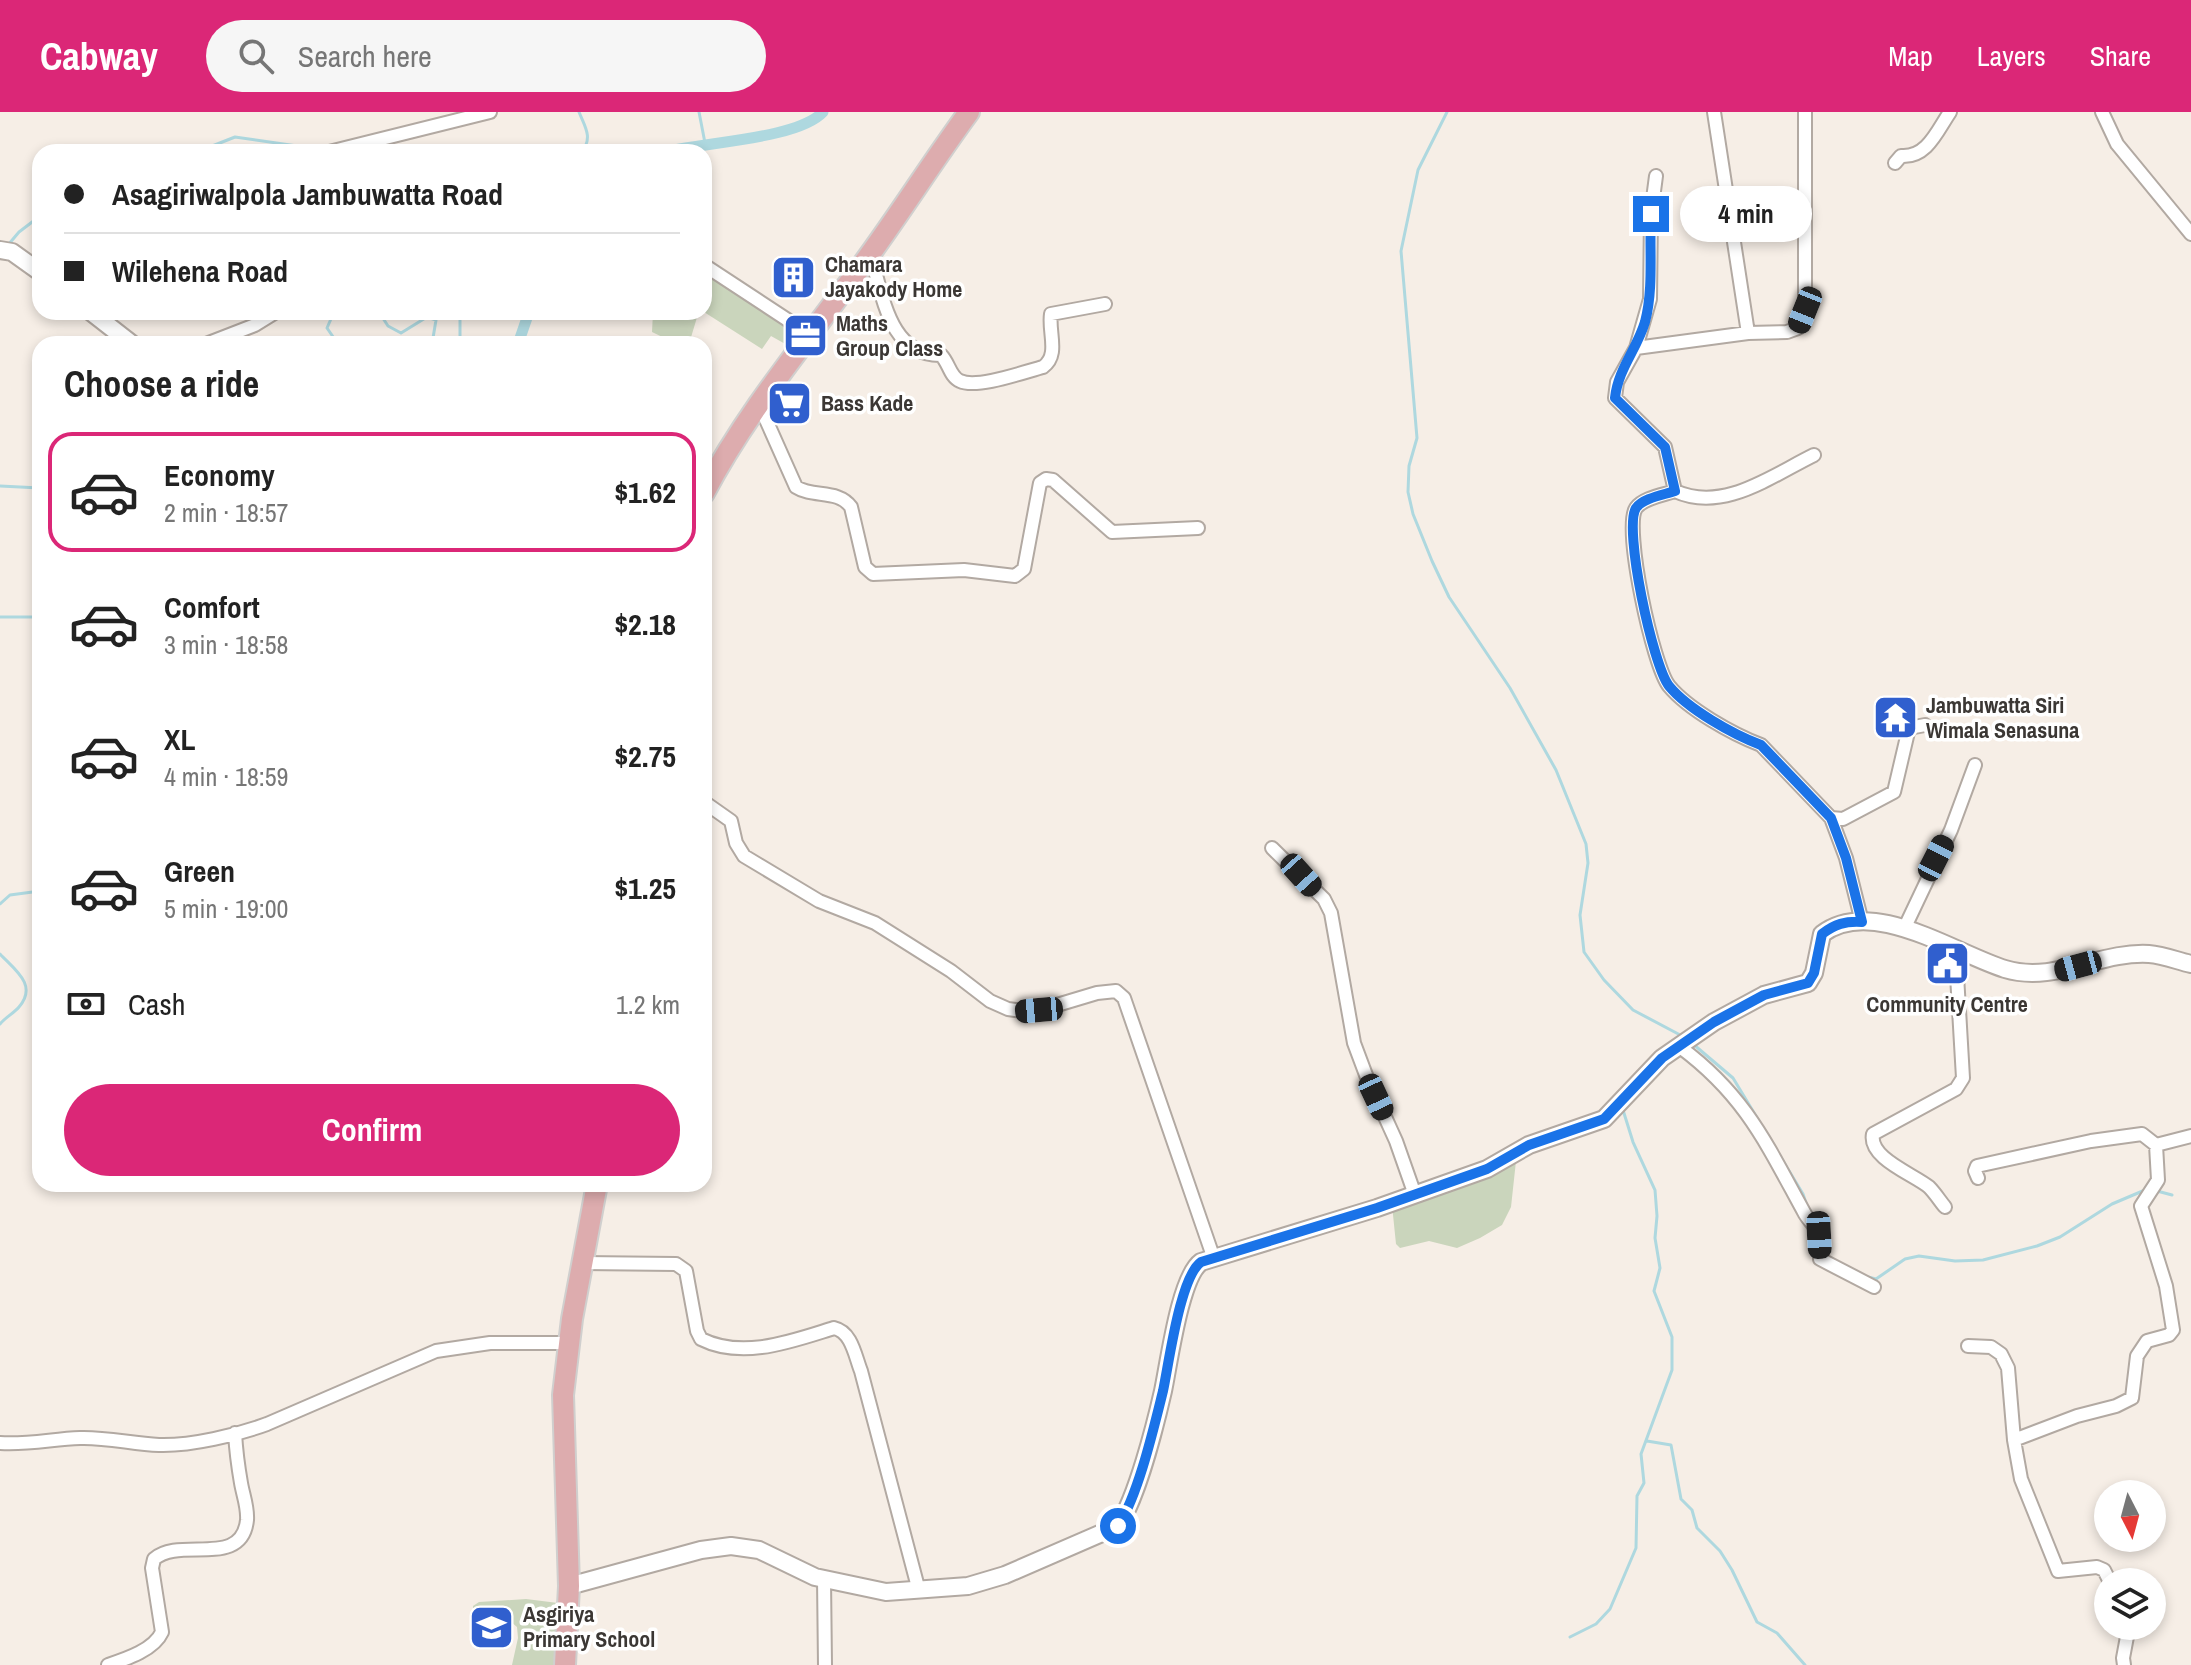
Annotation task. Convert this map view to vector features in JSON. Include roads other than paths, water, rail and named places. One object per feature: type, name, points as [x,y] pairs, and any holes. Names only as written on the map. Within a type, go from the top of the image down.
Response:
[{"type":"main road","points":[[712,480],[759,404],[870,254],[969,112]]},
{"type":"main road","points":[[565,1665],[569,1586],[563,1395],[595,1192]]},
{"type":"street","points":[[361,144],[490,112]]},
{"type":"street","points":[[1714,112],[1748,333]]},
{"type":"street","points":[[1636,348],[1748,333],[1787,332],[1798,328],[1805,310],[1805,112]]},
{"type":"street","points":[[1895,163],[1901,156],[1912,157],[1922,152],[1950,112]]},
{"type":"street","points":[[2102,112],[2117,144],[2191,234]]},
{"type":"street","points":[[1656,176],[1651,214],[1650,299],[1636,348],[1617,382],[1615,398],[1665,447],[1675,491]]},
{"type":"street","points":[[0,250],[12,252],[32,266]]},
{"type":"street","points":[[870,254],[898,336],[913,349],[928,355],[941,355],[953,376],[961,382],[989,381],[1043,367],[1053,354],[1051,314],[1105,304]]},
{"type":"street","points":[[712,270],[809,334]]},
{"type":"street","points":[[101,320],[122,336]]},
{"type":"street","points":[[227,336],[263,320]]},
{"type":"street","points":[[759,404],[796,487],[804,492],[837,496],[851,507],[865,567],[873,574],[964,570],[1015,576],[1024,569],[1040,483],[1046,479],[1053,480],[1112,532],[1198,528]]},
{"type":"street","points":[[1814,455],[1739,492],[1717,499],[1687,497],[1675,491],[1643,502],[1636,508],[1631,522],[1639,583],[1654,656],[1667,684],[1687,704],[1747,740],[1761,745],[1831,818],[1846,858],[1862,922]]},
{"type":"street","points":[[1831,818],[1843,819],[1894,792],[1909,728],[1925,725]]},
{"type":"street","points":[[1905,927],[1951,830],[1975,765]]},
{"type":"street","points":[[712,808],[731,821],[736,843],[744,856],[819,901],[875,923],[951,971],[990,1001],[1022,1011],[1047,1008],[1097,993],[1116,991],[1124,998],[1214,1259]]},
{"type":"street","points":[[1272,848],[1324,899],[1331,913],[1354,1043],[1396,1141],[1415,1195]]},
{"type":"street","points":[[569,1586],[701,1550],[731,1546],[759,1550],[824,1579],[886,1592],[968,1586],[1005,1575],[1118,1526],[1132,1498],[1162,1395],[1185,1288],[1195,1267],[1487,1169],[1529,1145],[1604,1119],[1662,1058],[1738,1007],[1764,995],[1808,983],[1814,973],[1822,934],[1833,925],[1848,921],[1905,927],[2006,969],[2029,973],[2057,971],[2099,960],[2149,954],[2191,964]]},
{"type":"street","points":[[1945,1207],[1930,1188],[1891,1163],[1874,1149],[1871,1142],[1873,1134],[1956,1089],[1963,1078],[1956,958],[1959,949]]},
{"type":"street","points":[[1680,1047],[1716,1075],[1753,1120],[1819,1235],[1820,1259],[1874,1287]]},
{"type":"street","points":[[1978,1178],[1975,1171],[1977,1166],[2091,1141],[2142,1134],[2156,1145],[2158,1180],[2141,1206],[2166,1286],[2173,1330],[2169,1335],[2147,1341],[2137,1356],[2132,1398],[2014,1440]]},
{"type":"street","points":[[2156,1145],[2191,1136]]},
{"type":"street","points":[[582,1263],[676,1264],[686,1271],[697,1331],[701,1339],[709,1343],[744,1348],[768,1347],[834,1328],[842,1330],[848,1337],[861,1371],[919,1591]]},
{"type":"street","points":[[0,1443],[81,1438],[161,1445],[235,1433],[267,1424],[436,1351],[490,1343],[569,1343]]},
{"type":"street","points":[[1968,1346],[1991,1347],[2001,1354],[2008,1368],[2014,1440],[2021,1479],[2058,1571],[2099,1568]]},
{"type":"street","points":[[108,1665],[148,1648],[159,1639],[162,1632],[152,1568],[154,1559],[174,1549],[218,1549],[233,1545],[239,1539],[247,1521],[235,1433]]},
{"type":"street","points":[[824,1579],[825,1665]]},
{"type":"street","points":[[2124,1665],[2126,1640]]},
{"type":"waterway","points":[[579,112],[585,127],[586,144]]},
{"type":"waterway","points":[[699,112],[705,143]]},
{"type":"waterway","points":[[712,144],[793,128],[823,112]]},
{"type":"waterway","points":[[1447,112],[1418,170],[1401,251],[1417,438],[1409,466],[1408,492],[1413,514],[1449,597],[1510,688],[1556,770],[1586,844],[1588,863],[1580,915],[1584,952],[1604,980],[1633,1010],[1684,1037]]},
{"type":"waterway","points":[[217,144],[235,137],[283,144]]},
{"type":"waterway","points":[[8,245],[32,222]]},
{"type":"waterway","points":[[330,320],[327,328],[332,336]]},
{"type":"waterway","points":[[384,320],[401,333],[422,320]]},
{"type":"waterway","points":[[433,336],[436,320]]},
{"type":"waterway","points":[[460,320],[460,336]]},
{"type":"waterway","points":[[521,336],[526,320]]},
{"type":"waterway","points":[[0,486],[32,488]]},
{"type":"waterway","points":[[0,617],[32,617]]},
{"type":"waterway","points":[[0,904],[10,895],[32,892]]},
{"type":"waterway","points":[[0,954],[18,972],[26,992],[19,1007],[0,1024]]},
{"type":"waterway","points":[[1693,1044],[1733,1078],[1803,1194],[1807,1206]]},
{"type":"waterway","points":[[1570,1637],[1596,1624],[1610,1609],[1636,1548],[1637,1496],[1644,1483],[1641,1454],[1672,1370],[1672,1337],[1654,1291],[1660,1268],[1655,1238],[1655,1190],[1633,1142],[1623,1110],[1669,1062]]},
{"type":"waterway","points":[[1864,1276],[1876,1279],[1905,1259],[1919,1256],[1955,1261],[1983,1260],[2037,1246],[2060,1237],[2112,1204],[2145,1190]]},
{"type":"waterway","points":[[2157,1191],[2172,1195]]},
{"type":"waterway","points":[[1820,1225],[1829,1241],[1826,1256],[1829,1258]]},
{"type":"waterway","points":[[1647,1441],[1671,1445],[1681,1499],[1692,1510],[1697,1528],[1720,1551],[1757,1622],[1777,1633],[1805,1665]]},
{"type":"place","name":"Chamara Jayakody Home","points":[[794,277]]},
{"type":"place","name":"Maths Group Class","points":[[805,336]]},
{"type":"place","name":"Bass Kade","points":[[790,403]]},
{"type":"place","name":"Jambuwatta Siri Wimala Senasuna","points":[[1895,718]]},
{"type":"place","name":"Community Centre","points":[[1947,963]]},
{"type":"place","name":"Asgiriya Primary School","points":[[492,1627]]}]
